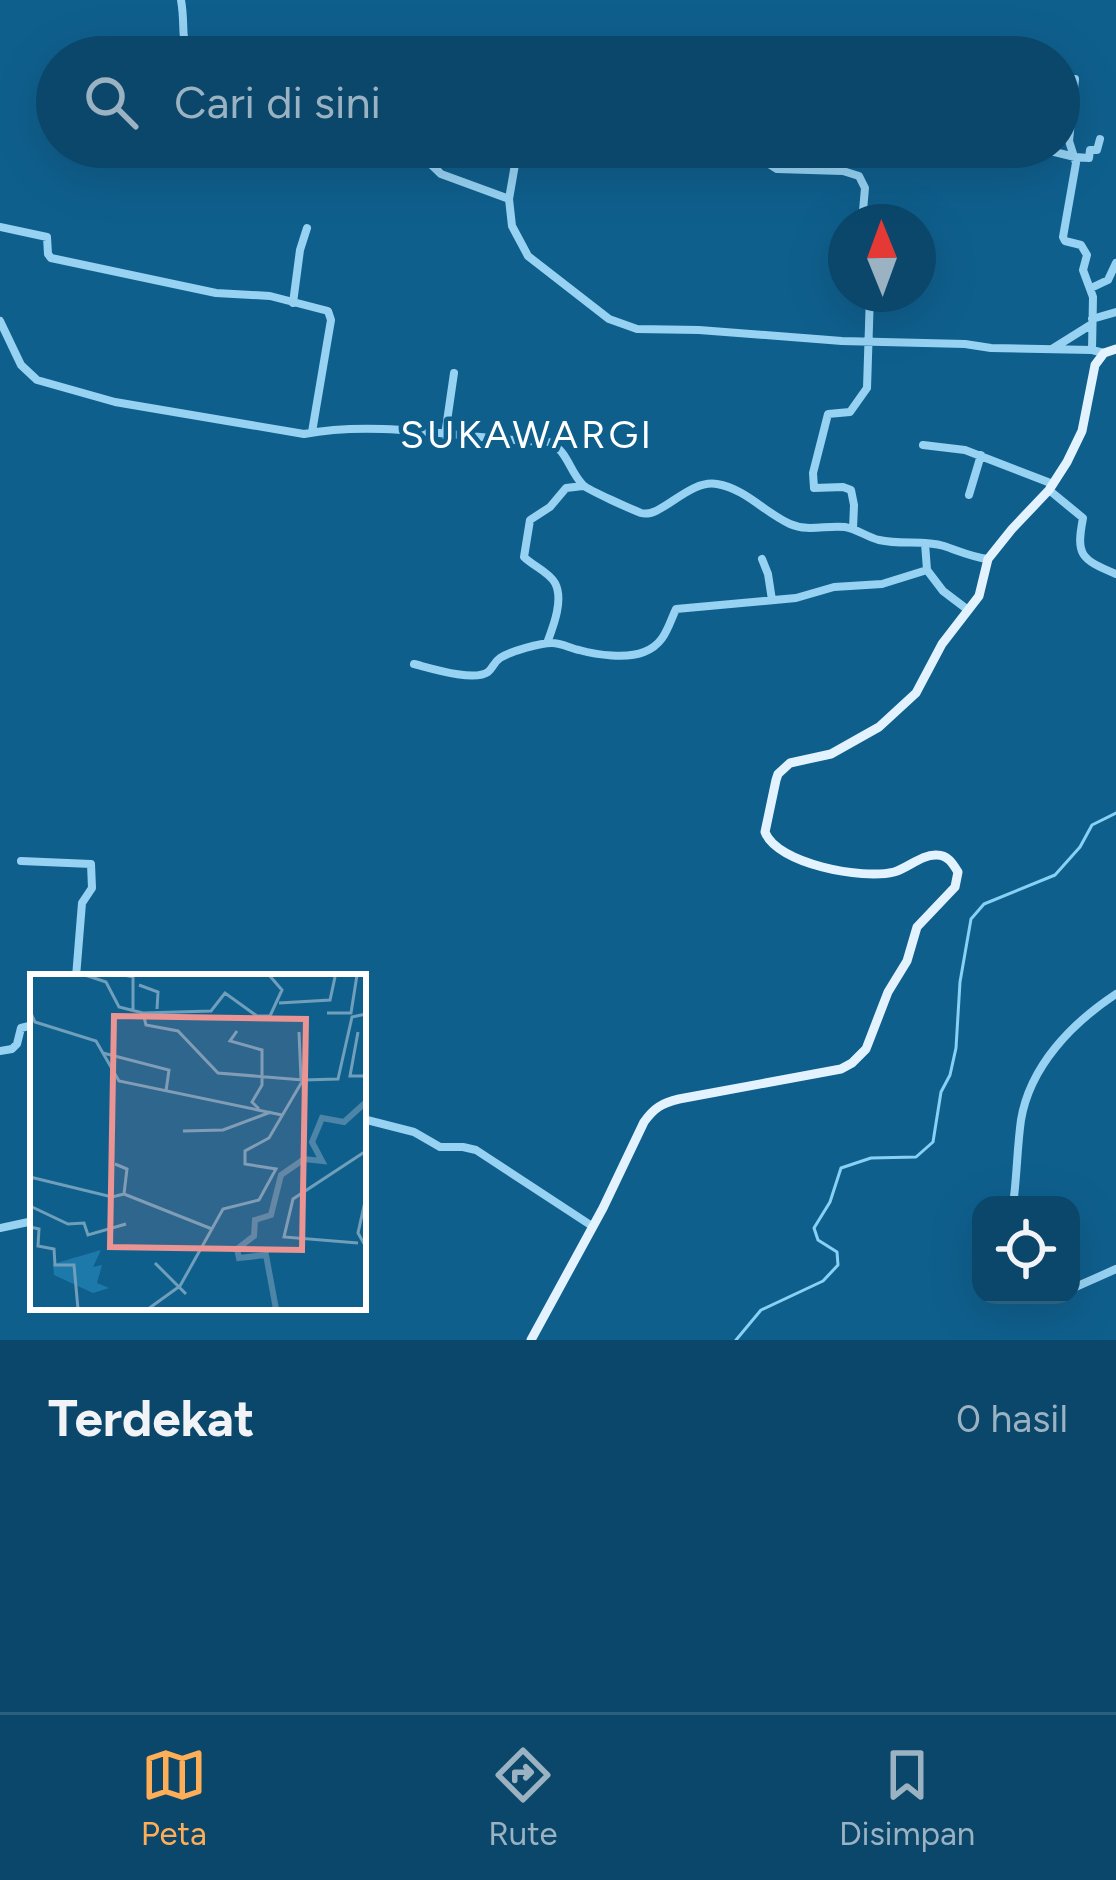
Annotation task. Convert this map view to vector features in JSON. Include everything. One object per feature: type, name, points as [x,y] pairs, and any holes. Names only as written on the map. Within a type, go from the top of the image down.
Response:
[{"type":"main road","points":[[531,1340],[604,1208],[644,1122],[659,1105],[829,1072],[857,1060],[866,1049],[917,927],[958,882],[958,872],[940,855],[892,873],[854,874],[815,867],[768,841],[765,832],[778,774],[786,766],[831,754],[879,727],[916,693],[942,644],[979,596],[988,559],[1050,487],[1076,446],[1094,368],[1110,351]]},
{"type":"street","points":[[181,0],[183,36]]},
{"type":"street","points":[[1080,158],[1089,158],[1100,139]]},
{"type":"street","points":[[435,168],[509,199]]},
{"type":"street","points":[[514,168],[509,199],[512,226],[528,256],[609,319],[638,329],[1110,351]]},
{"type":"street","points":[[775,168],[859,176],[866,188],[864,204]]},
{"type":"street","points":[[1073,168],[1063,237],[1086,250],[1083,270],[1091,288],[1092,350]]},
{"type":"street","points":[[0,227],[47,237],[51,258],[325,310],[331,316],[312,432]]},
{"type":"street","points":[[292,303],[308,228]]},
{"type":"street","points":[[1091,288],[1108,280],[1116,263]]},
{"type":"street","points":[[853,529],[850,490],[814,488],[813,473],[828,414],[848,413],[868,388],[870,312]]},
{"type":"street","points":[[1051,350],[1092,321],[1116,312]]},
{"type":"street","points":[[0,321],[21,365],[37,380],[115,402],[283,431],[370,429],[549,442],[557,446],[584,487]]},
{"type":"street","points":[[445,435],[454,373]]},
{"type":"street","points":[[922,445],[981,455],[1050,487],[1083,518],[1078,540],[1081,552],[1116,574]]},
{"type":"street","points":[[970,495],[981,455]]},
{"type":"street","points":[[547,643],[556,616],[557,591],[551,579],[524,557],[528,525],[566,488],[584,487],[649,514],[680,494],[716,484],[803,528],[840,526],[887,542],[925,543],[988,559]]},
{"type":"street","points":[[925,543],[927,570],[943,591],[969,610]]},
{"type":"street","points":[[762,559],[772,600]]},
{"type":"street","points":[[414,664],[454,674],[482,674],[494,661],[521,648],[547,643],[635,654],[662,639],[676,609],[882,584],[927,570]]},
{"type":"street","points":[[21,861],[91,864],[92,888],[82,903],[76,974]]},
{"type":"street","points":[[1014,1196],[1029,1094],[1056,1045],[1116,994]]},
{"type":"street","points":[[0,1051],[13,1049],[21,1028],[30,1026]]},
{"type":"street","points":[[366,1120],[414,1132],[442,1148],[470,1148],[592,1226]]},
{"type":"street","points":[[0,1228],[30,1222]]},
{"type":"street","points":[[1080,1285],[1116,1269]]},
{"type":"waterway","points":[[736,1340],[761,1310],[823,1281],[838,1265],[837,1252],[818,1240],[814,1228],[830,1202],[841,1168],[871,1158],[916,1157],[933,1142],[941,1092],[956,1048],[960,982],[971,919],[984,904],[1055,875],[1092,825],[1116,813]]},
{"type":"district","name":"SUKAWARGI","points":[[527,434]]}]
